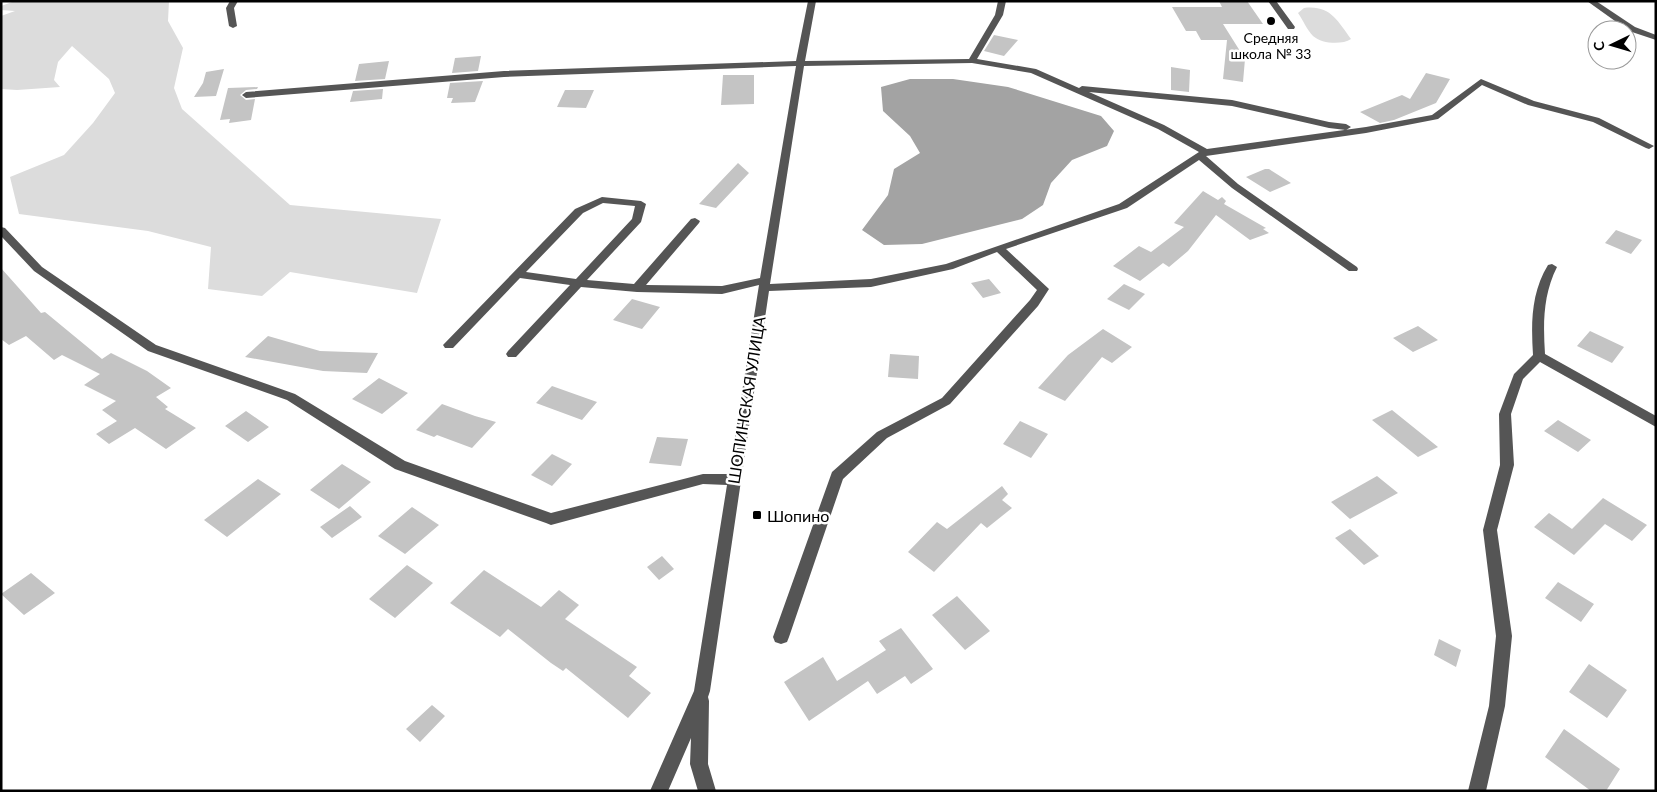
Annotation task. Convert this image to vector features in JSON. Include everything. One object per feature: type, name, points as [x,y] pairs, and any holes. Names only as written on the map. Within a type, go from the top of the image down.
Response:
[{"type":"street","points":[[233,26],[230,8],[234,1]]},
{"type":"street","name":"ШОПИНСКАЯ УЛИЦА","points":[[658,791],[674,760],[702,691],[764,284],[812,1]]},
{"type":"street","points":[[972,61],[1000,16],[1002,1]]},
{"type":"street","points":[[1272,1],[1291,27]]},
{"type":"street","points":[[1591,1],[1632,29],[1656,38]]},
{"type":"street","points":[[246,96],[504,74],[800,63],[844,64],[972,61],[1033,71],[1161,127],[1203,154],[1235,186],[1353,269]]},
{"type":"street","points":[[518,274],[578,283],[637,288],[722,290],[764,284],[871,283],[949,267],[1123,206],[1203,154],[1366,130],[1435,117],[1481,82],[1531,103],[1596,120],[1649,146]]},
{"type":"street","points":[[1071,88],[1232,104],[1329,125],[1366,130]]},
{"type":"street","points":[[449,345],[579,211],[602,200],[641,204],[637,220],[512,354]]},
{"type":"street","points":[[637,288],[695,221]]},
{"type":"street","points":[[1,230],[38,269],[152,348],[291,397],[400,465],[551,519],[703,479],[734,480]]},
{"type":"street","points":[[781,637],[837,476],[882,435],[946,401],[1034,303],[1043,289],[999,248]]},
{"type":"street","points":[[1477,791],[1497,706],[1504,636],[1490,530],[1507,465],[1505,414],[1518,377],[1538,356],[1537,320],[1542,283],[1552,267]]},
{"type":"street","points":[[1538,356],[1656,422]]},
{"type":"street","points":[[702,691],[699,764],[706,791]]},
{"type":"shaded area","points":[[15,1],[169,1],[168,21],[183,48],[174,88],[182,109],[290,205],[441,219],[417,293],[290,272],[262,296],[208,289],[211,247],[148,231],[19,214],[10,177],[64,155],[93,123],[115,93],[109,79],[72,46],[58,62],[54,80],[60,87],[17,90],[1,89],[1,16],[15,11],[1,10],[1,6]]},
{"type":"shaded area","points":[[1304,8],[1327,11],[1337,20],[1351,39],[1332,43],[1317,39],[1309,31],[1298,13]]},
{"type":"shaded area","points":[[910,79],[953,79],[1008,87],[1101,116],[1114,131],[1107,146],[1072,160],[1051,183],[1043,205],[1022,219],[922,244],[884,245],[862,230],[888,195],[894,169],[920,153],[910,136],[883,111],[881,87]]},
{"type":"building","points":[[1219,1],[1247,1],[1263,24],[1223,24],[1245,59],[1243,82],[1223,79],[1227,40],[1201,40],[1196,31],[1186,31],[1172,7],[1222,7]]},
{"type":"building","points":[[994,35],[1018,40],[1004,56],[984,51]]},
{"type":"building","points":[[481,56],[478,71],[452,73],[455,58]]},
{"type":"building","points":[[389,61],[385,79],[355,81],[359,64]]},
{"type":"building","points":[[1171,67],[1190,70],[1189,92],[1171,90]]},
{"type":"building","points":[[224,69],[216,96],[194,97],[203,83],[206,72]]},
{"type":"building","points":[[1426,73],[1450,79],[1436,103],[1394,120],[1380,123],[1360,112],[1402,95],[1410,99]]},
{"type":"building","points":[[723,75],[754,75],[754,104],[721,105]]},
{"type":"building","points":[[483,81],[475,102],[451,103],[453,98],[447,98],[450,83]]},
{"type":"building","points":[[258,87],[257,89],[246,90],[240,95],[246,100],[255,99],[251,120],[229,123],[230,119],[220,120],[228,88]]},
{"type":"building","points":[[383,89],[382,99],[350,102],[353,91]]},
{"type":"building","points":[[565,90],[594,90],[586,108],[557,107]]},
{"type":"building","points":[[738,163],[749,173],[716,208],[699,204]]},
{"type":"building","points":[[1269,169],[1291,183],[1270,192],[1246,177]]},
{"type":"building","points":[[1203,191],[1218,200],[1222,197],[1226,201],[1224,204],[1266,228],[1263,229],[1269,233],[1250,240],[1216,215],[1188,251],[1169,267],[1163,263],[1140,281],[1113,266],[1139,246],[1151,252],[1184,227],[1174,223]]},
{"type":"building","points":[[1616,230],[1642,240],[1631,254],[1605,243]]},
{"type":"building","points":[[1,268],[41,313],[45,312],[102,359],[111,353],[147,371],[171,388],[156,397],[168,407],[165,409],[196,428],[166,449],[135,428],[109,444],[96,434],[117,421],[102,410],[116,401],[84,385],[100,374],[62,355],[54,360],[26,336],[9,345],[1,339]]},
{"type":"building","points":[[989,279],[1001,293],[983,298],[971,283]]},
{"type":"building","points":[[1124,284],[1145,294],[1129,310],[1107,299]]},
{"type":"building","points":[[632,299],[660,307],[642,329],[613,320]]},
{"type":"building","points":[[1418,326],[1438,340],[1413,352],[1393,338]]},
{"type":"building","points":[[1103,329],[1132,347],[1112,363],[1102,357],[1065,401],[1038,388],[1068,355]]},
{"type":"building","points":[[1590,331],[1624,347],[1612,363],[1577,346]]},
{"type":"building","points":[[268,336],[320,351],[378,353],[367,373],[323,371],[245,357]]},
{"type":"building","points":[[890,354],[919,356],[918,379],[888,377]]},
{"type":"building","points":[[379,378],[408,393],[382,414],[352,399]]},
{"type":"building","points":[[552,386],[597,402],[582,420],[536,403]]},
{"type":"building","points":[[442,404],[496,422],[472,448],[437,435],[434,437],[416,430]]},
{"type":"building","points":[[1392,410],[1438,447],[1418,457],[1372,420]]},
{"type":"building","points":[[246,411],[269,427],[248,442],[225,426]]},
{"type":"building","points":[[1558,420],[1591,440],[1578,452],[1544,431]]},
{"type":"building","points":[[1020,421],[1048,434],[1031,458],[1003,444]]},
{"type":"building","points":[[657,437],[688,439],[681,466],[649,463]]},
{"type":"building","points":[[552,454],[572,464],[552,486],[531,475]]},
{"type":"building","points":[[342,464],[371,482],[339,509],[310,490]]},
{"type":"building","points":[[1377,476],[1398,493],[1350,519],[1331,502]]},
{"type":"building","points":[[258,479],[281,494],[227,537],[204,520]]},
{"type":"building","points":[[1002,486],[1008,494],[1002,500],[1012,508],[987,528],[981,523],[934,572],[908,552],[937,522],[947,529]]},
{"type":"building","points":[[1603,498],[1647,525],[1632,541],[1605,524],[1574,555],[1534,527],[1549,513],[1572,529]]},
{"type":"building","points":[[350,506],[362,517],[332,538],[320,527]]},
{"type":"building","points":[[412,507],[439,525],[405,554],[378,536]]},
{"type":"building","points":[[1350,529],[1379,556],[1364,565],[1335,538]]},
{"type":"building","points":[[662,556],[674,569],[659,580],[647,567]]},
{"type":"building","points":[[407,565],[433,583],[395,618],[369,599]]},
{"type":"building","points":[[484,570],[541,607],[559,590],[579,605],[565,619],[637,667],[629,676],[651,693],[628,718],[566,668],[563,671],[551,663],[508,629],[500,637],[450,603]]},
{"type":"building","points":[[31,573],[55,593],[24,615],[1,594]]},
{"type":"building","points":[[1558,582],[1594,604],[1581,622],[1545,598]]},
{"type":"building","points":[[957,596],[990,631],[965,650],[932,615]]},
{"type":"building","points":[[901,628],[933,669],[911,684],[905,676],[877,694],[868,681],[809,721],[784,682],[823,657],[837,681],[886,650],[879,641]]},
{"type":"building","points":[[1439,639],[1461,650],[1456,667],[1434,655]]},
{"type":"building","points":[[1589,664],[1627,690],[1607,718],[1569,692]]},
{"type":"building","points":[[432,705],[445,716],[420,742],[406,729]]},
{"type":"building","points":[[1564,729],[1620,769],[1606,791],[1591,791],[1545,757]]},
{"type":"place","name":"Средняя школа № 33","points":[[1271,21]]},
{"type":"place","name":"Шопино","points":[[757,515]]}]
